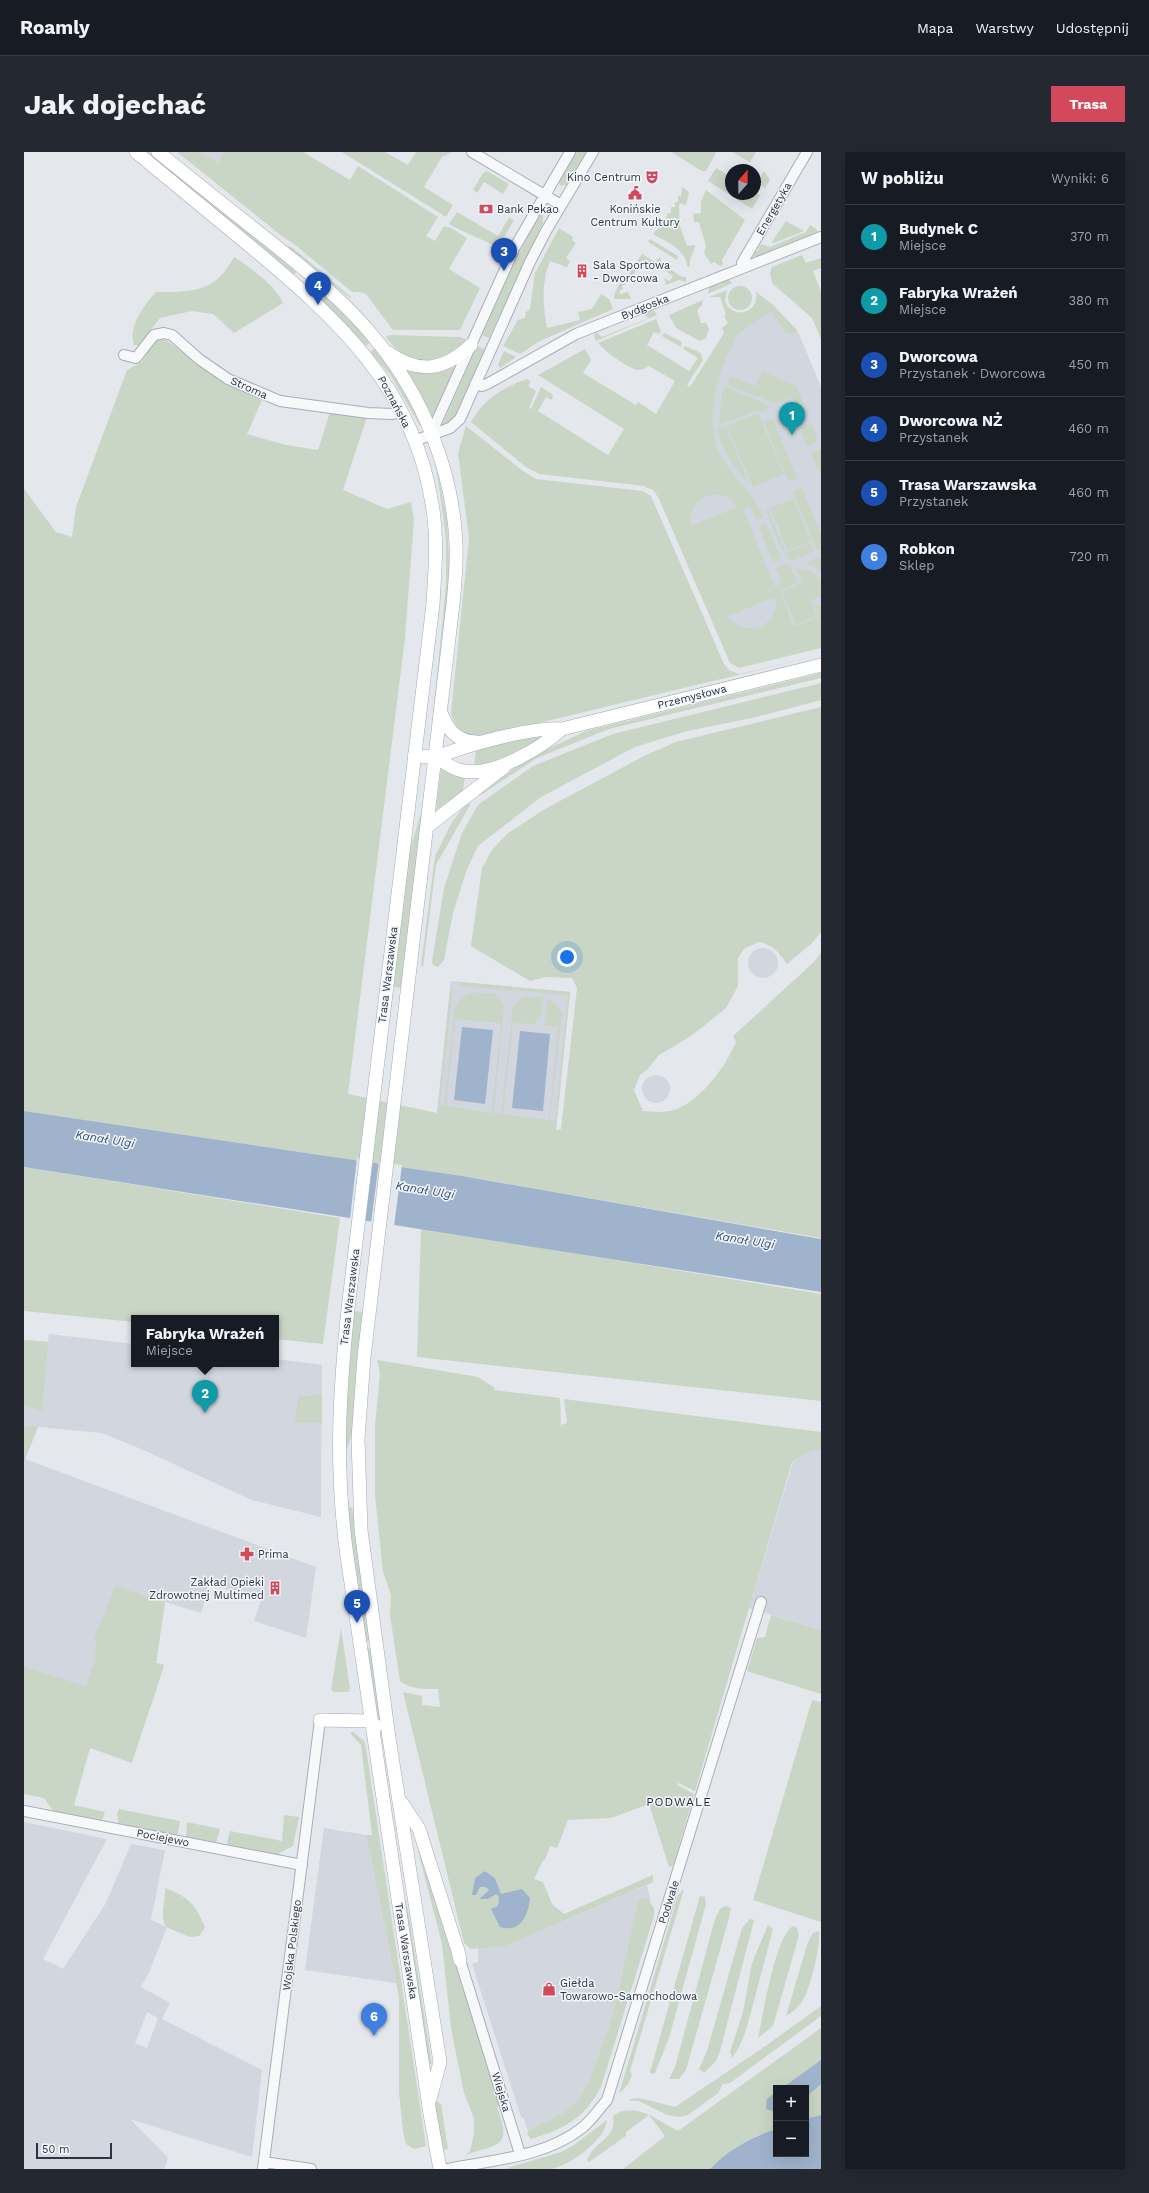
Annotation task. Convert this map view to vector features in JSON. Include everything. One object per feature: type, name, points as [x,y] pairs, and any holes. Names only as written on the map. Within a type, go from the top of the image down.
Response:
[{"type":"main road","name":"Poznańska","points":[[136,152],[318,305],[367,357],[382,377],[401,412],[414,442],[432,504],[436,552],[433,604],[414,756]]},
{"type":"main road","name":"Poznańska","points":[[158,152],[319,283],[362,323],[384,350],[409,389],[431,434],[445,477],[456,544],[453,604],[441,712]]},
{"type":"main road","points":[[384,350],[399,361],[423,367],[431,367],[453,360],[471,345]]},
{"type":"main road","name":"Przemysłowa","points":[[482,743],[547,728],[562,729],[821,665]]},
{"type":"main road","points":[[441,712],[453,734],[462,740],[482,743]]},
{"type":"main road","name":"Trasa Warszawska","points":[[429,2104],[440,2062],[400,1800],[389,1738],[364,1558],[358,1485],[358,1421],[369,1312],[441,712]]},
{"type":"main road","name":"Przemysłowa","points":[[414,756],[435,758],[452,768],[469,772],[486,770],[510,762],[551,739],[562,729]]},
{"type":"main road","points":[[435,758],[452,750],[482,743]]},
{"type":"main road","name":"Trasa Warszawska","points":[[414,756],[348,1309],[339,1408],[339,1473],[343,1528],[371,1721],[440,2169]]},
{"type":"main road","points":[[428,826],[510,762]]},
{"type":"main road","points":[[320,1720],[371,1721],[389,1738]]},
{"type":"main road","points":[[400,1800],[419,1829],[460,1960]]},
{"type":"street","points":[[472,152],[561,205]]},
{"type":"street","points":[[431,434],[515,247],[570,152]]},
{"type":"street","points":[[414,442],[431,434],[450,428],[460,419],[530,262],[561,205],[593,152]]},
{"type":"street","name":"Energetyka","points":[[744,266],[742,263],[807,152]]},
{"type":"street","name":"Bydgoska","points":[[475,384],[482,386],[489,384],[576,334],[744,266],[821,237]]},
{"type":"street","name":"Stroma","points":[[124,354],[136,358],[154,335],[164,333],[172,335],[199,359],[228,379],[280,401],[368,413],[393,414],[401,412]]},
{"type":"street","name":"Podwale","points":[[520,2154],[556,2144],[583,2127],[607,2100],[761,1602]]},
{"type":"street","name":"Wojska Polskiego","points":[[264,2166],[320,1720]]},
{"type":"street","name":"Pociejewo","points":[[24,1810],[302,1865]]},
{"type":"street","name":"Wiejska","points":[[460,1960],[520,2154]]},
{"type":"street","points":[[448,2169],[520,2154]]},
{"type":"street","points":[[264,2166],[311,2169]]},
{"type":"shaded area","points":[[199,152],[223,152],[219,162]]},
{"type":"shaded area","points":[[771,306],[799,334],[821,387],[821,627],[732,648],[664,486],[722,341]]},
{"type":"shaded area","points":[[763,948],[773,953],[778,963],[773,973],[763,978],[753,973],[748,963],[753,953]]},
{"type":"shaded area","points":[[451,981],[570,992],[556,1130],[437,1114]]},
{"type":"shaded area","points":[[656,1075],[666,1079],[670,1089],[666,1099],[656,1103],[646,1099],[642,1089],[646,1079]]},
{"type":"shaded area","points":[[49,1334],[131,1344],[131,1367],[279,1367],[279,1359],[322,1365],[321,1517],[252,1500],[141,1449],[102,1433],[38,1427],[25,1459],[316,1567],[306,1638],[254,1621],[261,1600],[210,1584],[201,1613],[165,1602],[156,1663],[164,1665],[151,1707],[24,1666],[24,1340],[48,1342]]},
{"type":"shaded area","points":[[813,1450],[821,1451],[821,1630],[749,1608],[793,1462]]},
{"type":"shaded area","points":[[24,1822],[107,1839],[43,1959],[63,1969],[106,1903],[131,1844],[165,1850],[151,1920],[167,1927],[150,1970],[141,1987],[170,2003],[162,2019],[262,2070],[252,2157],[130,2119],[168,2158],[164,2169],[24,2169]],"holes":[[[147,2012],[158,2018],[147,2048],[135,2043]]]},
{"type":"shaded area","points":[[324,1828],[366,1835],[396,1983],[305,1970]]},
{"type":"shaded area","name":"Giełda Towarowo-Samochodowa","points":[[647,1885],[651,1903],[646,1897],[638,1900],[613,2014],[588,2084],[579,2099],[564,2112],[528,2131],[524,2119],[521,2117],[472,1964],[478,1962],[478,1948],[506,1946]]},
{"type":"green space","points":[[145,152],[149,152],[296,270],[296,273],[293,274]]},
{"type":"green space","points":[[177,152],[199,152],[219,162],[223,152],[303,152],[350,180],[358,166],[438,217],[426,236],[435,241],[444,226],[451,228],[467,238],[449,269],[480,288],[460,330],[393,330],[366,294],[352,292],[293,243],[283,237]]},
{"type":"green space","points":[[342,152],[385,152],[408,165],[416,152],[452,152],[442,157],[424,187],[453,205],[446,217]]},
{"type":"green space","points":[[576,152],[586,152],[567,184],[560,186],[559,181]]},
{"type":"green space","points":[[671,152],[716,153],[706,171],[702,171]]},
{"type":"green space","points":[[732,152],[756,152],[750,162]]},
{"type":"green space","points":[[716,168],[725,173],[725,192],[708,181]]},
{"type":"green space","points":[[487,171],[509,184],[503,194],[484,182],[477,193],[473,190],[483,173]]},
{"type":"green space","points":[[764,171],[770,180],[765,188],[761,186],[761,176]]},
{"type":"green space","points":[[682,187],[689,192],[686,205],[680,203],[679,206],[680,226],[687,246],[695,245],[690,260],[690,267],[687,266],[686,260],[679,251],[669,243],[653,234],[659,229],[659,225],[664,225],[668,213],[671,213],[671,207],[675,207],[675,202],[678,202],[678,196],[681,196]]},
{"type":"green space","points":[[706,190],[745,220],[722,260],[723,264],[720,266],[714,262],[711,264],[704,253],[706,246],[699,222],[694,222],[693,214],[701,213],[701,202]]},
{"type":"green space","points":[[738,200],[757,200],[752,209]]},
{"type":"green space","points":[[457,212],[498,236],[509,218],[514,220],[498,248],[449,224]]},
{"type":"green space","points":[[543,214],[543,223],[489,338],[482,335],[512,268],[538,216]]},
{"type":"green space","points":[[786,221],[804,231],[774,243],[772,242]]},
{"type":"green space","points":[[810,225],[820,232],[758,256],[754,256],[754,251],[757,252],[761,244],[770,247],[806,232]]},
{"type":"green space","points":[[559,228],[573,237],[572,240],[576,243],[566,258],[570,261],[567,267],[550,261],[544,286],[547,328],[580,320],[578,312],[592,309],[601,294],[609,299],[613,309],[538,342],[520,354],[503,346],[518,320],[525,318],[526,312],[530,309],[535,273]]},
{"type":"green space","points":[[650,239],[678,256],[677,260],[648,242]]},
{"type":"green space","points":[[281,243],[293,248],[351,297],[351,299]]},
{"type":"green space","points":[[642,254],[655,262],[660,257],[661,264],[655,266],[642,260],[634,274],[639,279],[631,278],[625,281],[626,284],[622,286],[623,289],[619,291],[621,294],[628,292],[631,299],[614,299],[618,287]]},
{"type":"green space","points":[[802,255],[806,263],[821,258],[821,268],[813,271],[821,291],[821,339],[812,318],[772,283],[770,273],[772,267]]},
{"type":"green space","points":[[234,257],[268,283],[283,303],[234,333],[213,314],[192,311],[160,318],[139,345],[134,345],[133,331],[135,323],[142,309],[156,292],[181,292],[201,288],[210,284],[219,278],[227,269]]},
{"type":"green space","points":[[673,265],[670,269],[680,276],[686,277],[686,282],[679,280],[666,285],[664,278],[670,281],[673,276],[667,272],[666,269]]},
{"type":"green space","points":[[728,279],[732,283],[708,294],[709,287]]},
{"type":"green space","points":[[314,285],[371,341],[366,346],[336,314],[308,289]]},
{"type":"green space","points":[[740,286],[745,287],[751,293],[751,303],[745,309],[740,310],[735,309],[729,303],[728,298],[729,293],[735,287]]},
{"type":"green space","points":[[727,290],[725,301],[729,307],[734,311],[745,312],[754,305],[756,292],[772,304],[798,331],[792,334],[785,332],[772,312],[739,333],[727,356],[718,383],[714,399],[713,430],[715,443],[720,455],[754,500],[763,517],[756,520],[750,506],[743,509],[774,586],[782,583],[776,568],[786,564],[790,566],[797,583],[780,590],[794,627],[819,617],[815,606],[821,605],[821,648],[739,668],[730,663],[659,499],[654,491],[644,486],[539,474],[526,467],[471,422],[476,414],[494,395],[527,379],[531,382],[528,386],[536,391],[529,408],[531,409],[541,387],[552,394],[553,398],[551,400],[546,397],[538,411],[608,455],[624,429],[538,375],[585,349],[591,360],[583,373],[636,405],[638,402],[656,414],[675,381],[649,366],[641,370],[633,369],[611,355],[598,343],[656,319],[661,331],[659,334],[654,332],[647,345],[689,371],[698,358],[683,349],[685,346],[701,353],[703,360],[687,385],[690,387],[724,333],[722,328],[728,323],[724,316],[726,315],[720,297],[709,297]],"holes":[[[717,494],[729,498],[737,507],[691,526],[691,514],[696,504],[705,497]],[[775,597],[776,607],[773,616],[760,626],[752,628],[743,627],[735,623],[728,616]]]},
{"type":"green space","points":[[703,300],[702,305],[697,310],[701,323],[706,323],[709,329],[706,338],[700,341],[676,328],[669,315]]},
{"type":"green space","points":[[651,310],[657,315],[596,341],[594,336],[596,332],[602,337],[649,318],[642,314]]},
{"type":"green space","points":[[664,333],[682,342],[681,347],[662,336]]},
{"type":"green space","points":[[390,335],[460,337],[467,340],[452,354],[436,359],[420,360],[398,351],[386,337]]},
{"type":"green space","points":[[158,339],[166,340],[212,373],[262,400],[247,434],[286,445],[318,450],[330,412],[367,417],[343,490],[387,509],[411,502],[414,519],[405,638],[348,1094],[437,1113],[451,981],[452,993],[440,1105],[444,1106],[455,1007],[458,1001],[467,994],[478,992],[495,994],[504,1004],[494,1113],[501,1114],[513,1007],[523,997],[543,997],[541,1014],[538,1020],[536,1020],[536,1024],[513,1023],[503,1114],[549,1120],[558,1027],[544,1025],[548,998],[562,1013],[550,1120],[555,1121],[568,995],[459,986],[459,982],[570,992],[556,1130],[561,1129],[577,988],[572,978],[546,977],[530,981],[471,946],[482,868],[492,850],[507,834],[545,809],[646,755],[676,742],[821,707],[821,932],[811,944],[787,964],[775,950],[764,943],[759,942],[744,949],[738,958],[738,986],[726,1008],[691,1036],[659,1055],[648,1069],[640,1075],[634,1090],[643,1111],[660,1112],[677,1109],[695,1098],[720,1071],[736,1042],[733,1036],[813,963],[821,953],[821,1238],[462,1176],[24,1111],[24,489],[56,532],[72,537],[76,507],[127,370],[142,362],[153,343]],"holes":[[[455,1019],[501,1023],[492,1113],[446,1106]]]},
{"type":"green space","points":[[477,346],[485,349],[453,420],[441,428]]},
{"type":"green space","points":[[376,347],[404,392],[420,421],[420,426],[391,376],[370,352]]},
{"type":"green space","points":[[504,351],[516,357],[500,368],[498,365]]},
{"type":"green space","points":[[403,367],[433,373],[455,367],[432,417]]},
{"type":"green space","points":[[762,371],[796,386],[803,402],[795,405],[792,397],[777,403],[771,402],[727,385],[730,376],[756,386]]},
{"type":"green space","points":[[726,387],[769,405],[770,407],[760,413],[756,411],[719,425],[722,391]]},
{"type":"green space","points":[[805,407],[808,416],[792,422],[788,413]]},
{"type":"green space","points":[[758,413],[784,474],[753,487],[727,426]]},
{"type":"green space","points":[[773,419],[797,479],[788,481],[764,422]]},
{"type":"green space","points":[[811,423],[818,441],[807,446],[800,428]]},
{"type":"green space","points":[[466,426],[523,471],[536,479],[643,491],[651,496],[724,664],[729,670],[739,674],[821,655],[488,735],[464,733],[457,726],[451,713],[469,538],[458,453]]},
{"type":"green space","points":[[726,427],[749,484],[734,465],[722,445],[718,429]]},
{"type":"green space","points":[[821,449],[821,470],[819,471],[811,453]]},
{"type":"green space","points":[[435,458],[447,519],[450,581],[431,735],[446,585],[446,539]]},
{"type":"green space","points":[[801,486],[821,534],[821,549],[817,551],[793,492]]},
{"type":"green space","points":[[794,499],[811,541],[788,551],[770,508]]},
{"type":"green space","points":[[768,509],[786,553],[810,543],[814,551],[792,561],[779,544],[766,510]]},
{"type":"green space","points":[[766,523],[781,559],[773,562],[759,526]]},
{"type":"green space","points":[[821,557],[821,572],[813,566],[805,564]]},
{"type":"green space","points":[[796,569],[814,573],[817,576],[820,584],[821,597],[812,601]]},
{"type":"green space","points":[[803,582],[817,616],[796,625],[782,591]]},
{"type":"green space","points":[[821,673],[821,678],[609,729],[537,758],[479,796],[475,794],[535,755],[586,731]]},
{"type":"green space","points":[[821,683],[821,700],[752,718],[687,731],[635,747],[541,797],[478,846],[467,869],[453,913],[444,960],[438,967],[433,965],[432,961],[444,888],[462,833],[478,805],[533,766],[613,734]]},
{"type":"green space","points":[[548,732],[549,734],[491,763],[474,767],[476,750]]},
{"type":"green space","points":[[441,767],[465,775],[463,791],[436,810]]},
{"type":"green space","points":[[427,777],[402,988],[392,987],[410,849],[422,810]]},
{"type":"green space","points":[[469,800],[470,805],[436,865],[423,967],[421,966],[435,856],[452,822]]},
{"type":"green space","points":[[24,1167],[340,1218],[323,1344],[279,1339],[279,1315],[131,1315],[131,1322],[24,1311]]},
{"type":"green space","points":[[421,1228],[821,1294],[821,1401],[417,1357]]},
{"type":"green space","points":[[354,1311],[363,1312],[352,1434],[347,1449],[344,1429]]},
{"type":"green space","points":[[24,1340],[48,1342],[42,1411],[24,1406]]},
{"type":"green space","points":[[377,1360],[478,1377],[495,1388],[494,1390],[560,1398],[561,1425],[567,1423],[564,1399],[821,1432],[821,1451],[813,1450],[792,1462],[695,1791],[679,1783],[677,1785],[694,1794],[673,1866],[669,1867],[649,1804],[611,1818],[568,1820],[557,1848],[550,1846],[545,1860],[543,1860],[534,1879],[543,1882],[552,1904],[564,1914],[653,1875],[653,1882],[506,1946],[471,1949],[464,1943],[403,1692],[422,1696],[422,1705],[440,1707],[438,1689],[423,1689],[409,1686],[400,1681],[390,1615],[391,1595],[383,1572],[375,1495],[375,1425],[380,1373]],"holes":[[[485,1871],[495,1878],[501,1895],[512,1892],[498,1906],[499,1897],[496,1893],[488,1899],[480,1898],[489,1890],[485,1887],[479,1887],[476,1892]]]},
{"type":"green space","points":[[322,1395],[322,1423],[294,1423],[299,1396]]},
{"type":"green space","points":[[27,1426],[38,1427],[24,1462],[24,1428]]},
{"type":"green space","points":[[349,1507],[352,1508],[354,1517],[370,1641],[365,1641],[348,1518]]},
{"type":"green space","points":[[115,1586],[165,1602],[156,1663],[164,1665],[132,1763],[90,1748],[74,1805],[105,1812],[102,1820],[54,1812],[44,1798],[24,1794],[24,1666],[86,1686],[95,1660],[96,1641],[94,1639]]},
{"type":"green space","points":[[771,1615],[821,1630],[821,1694],[747,1671],[757,1638],[765,1637]]},
{"type":"green space","points":[[341,1628],[350,1689],[348,1692],[334,1692],[331,1690]]},
{"type":"green space","points":[[366,1648],[371,1648],[381,1722],[377,1718]]},
{"type":"green space","points":[[812,1700],[821,1702],[821,1922],[753,1900]]},
{"type":"green space","points":[[353,1732],[365,1742],[426,2146],[414,2149],[406,2144],[403,2131],[399,2092],[399,1997],[366,1835],[372,1835],[361,1745],[350,1733]]},
{"type":"green space","points":[[119,1809],[180,1821],[178,1833],[175,1837],[119,1825],[117,1814]]},
{"type":"green space","points":[[284,1815],[299,1817],[293,1846],[279,1853],[280,1856],[229,1847],[227,1842],[230,1831],[282,1841]]},
{"type":"green space","points":[[187,1822],[220,1829],[216,1843],[186,1838]]},
{"type":"green space","points":[[417,1847],[453,1945],[457,1971],[501,2105],[497,2107],[503,2130],[503,2137],[500,2142],[466,2155],[470,2151],[474,2134],[474,2118],[464,2093],[451,2028],[442,1944]]},
{"type":"green space","points":[[165,1888],[180,1895],[195,1907],[205,1927],[199,1936],[190,1937],[166,1927],[163,1917]]},
{"type":"green space","points":[[684,1889],[630,2071],[632,2075],[628,2084],[619,2094],[678,1895]]},
{"type":"green space","points":[[700,1896],[705,1897],[706,1904],[669,2038],[655,2073],[652,2074],[650,2072]]},
{"type":"green space","points":[[646,1897],[654,1908],[654,1916],[601,2087],[588,2107],[572,2121],[563,2127],[531,2139],[527,2134],[528,2131],[564,2112],[579,2099],[588,2084],[613,2014],[638,1900]]},
{"type":"green space","points":[[403,1898],[405,1898],[409,1916],[432,2065],[427,2062]]},
{"type":"green space","points":[[725,1906],[731,1908],[729,1918],[686,2070],[679,2079],[669,2079],[675,2067],[715,1919],[720,1909]]},
{"type":"green space","points":[[750,1919],[754,1920],[720,2051],[716,2061],[704,2073],[699,2069],[707,2051],[742,1928]]},
{"type":"green space","points":[[768,1925],[773,1929],[754,2001],[743,2038],[732,2058],[730,2052],[743,2012],[752,1963]]},
{"type":"green space","points":[[793,1926],[797,1928],[799,1935],[773,2026],[758,2038],[775,1960],[787,1933]]},
{"type":"green space","points":[[819,1931],[817,1957],[808,1989],[799,2005],[786,2016],[808,1942],[813,1933]]},
{"type":"green space","points":[[821,2006],[821,2016],[730,2083],[723,2084],[718,2093],[688,2115],[679,2117],[667,2115],[639,2101],[630,2101],[630,2099],[640,2098],[675,2107],[767,2045]]},
{"type":"green space","points":[[821,2028],[821,2115],[809,2118],[809,2085],[773,2085],[773,2130],[741,2144],[710,2169],[623,2169],[665,2136],[649,2115],[678,2131]]},
{"type":"green space","points":[[437,2101],[441,2104],[448,2149],[442,2150],[434,2105]]},
{"type":"green space","points":[[629,2110],[638,2111],[649,2115],[626,2132],[626,2136],[589,2162],[587,2161],[594,2149],[612,2130],[614,2124],[613,2116]]},
{"type":"green space","points":[[607,2120],[605,2128],[594,2144],[559,2167],[551,2169],[504,2169],[561,2152],[574,2145]]},
{"type":"water","points":[[462,1027],[493,1030],[485,1104],[454,1100]]},
{"type":"water","points":[[520,1031],[550,1034],[543,1111],[512,1108]]},
{"type":"water","name":"Kanał Ulgi","points":[[24,1111],[462,1176],[821,1239],[821,1292],[24,1167]]},
{"type":"water","points":[[485,1871],[495,1878],[501,1894],[522,1889],[530,1898],[525,1917],[522,1922],[513,1928],[500,1927],[491,1909],[498,1906],[499,1897],[496,1894],[488,1899],[479,1899],[489,1890],[485,1887],[480,1887],[476,1895],[472,1895],[475,1878]]},
{"type":"water","points":[[821,2060],[821,2084],[809,2094],[809,2085],[786,2085]]},
{"type":"water","points":[[773,2094],[773,2111],[766,2109],[767,2099]]},
{"type":"water","points":[[821,2115],[821,2169],[710,2169],[724,2156],[740,2145],[773,2130],[773,2157],[809,2157],[809,2118]]},
{"type":"pier","points":[[357,1158],[373,1161],[365,1222],[350,1219]]},
{"type":"pier","points":[[379,1162],[402,1165],[394,1226],[371,1223]]},
{"type":"place","name":"Kino Centrum","points":[[652,177]]},
{"type":"place","name":"Konińskie Centrum Kultury","points":[[635,193]]},
{"type":"place","name":"Bank Pekao","points":[[486,209]]},
{"type":"place","name":"Dworcowa","points":[[504,271]]},
{"type":"place","name":"Sala Sportowa - Dworcowa","points":[[582,271]]},
{"type":"place","name":"Dworcowa NŻ","points":[[318,305]]},
{"type":"place","name":"Budynek C","points":[[792,435]]},
{"type":"place","name":"Fabryka Wrażeń","points":[[205,1413]]},
{"type":"place","name":"Prima","points":[[247,1554]]},
{"type":"place","name":"Zakład Opieki Zdrowotnej Multimed","points":[[275,1588]]},
{"type":"place","name":"Trasa Warszawska","points":[[357,1623]]},
{"type":"place","name":"Giełda Towarowo-Samochodowa","points":[[549,1989]]},
{"type":"place","name":"Robkon","points":[[374,2036]]},
{"type":"district","name":"PODWALE","points":[[679,1802]]}]
